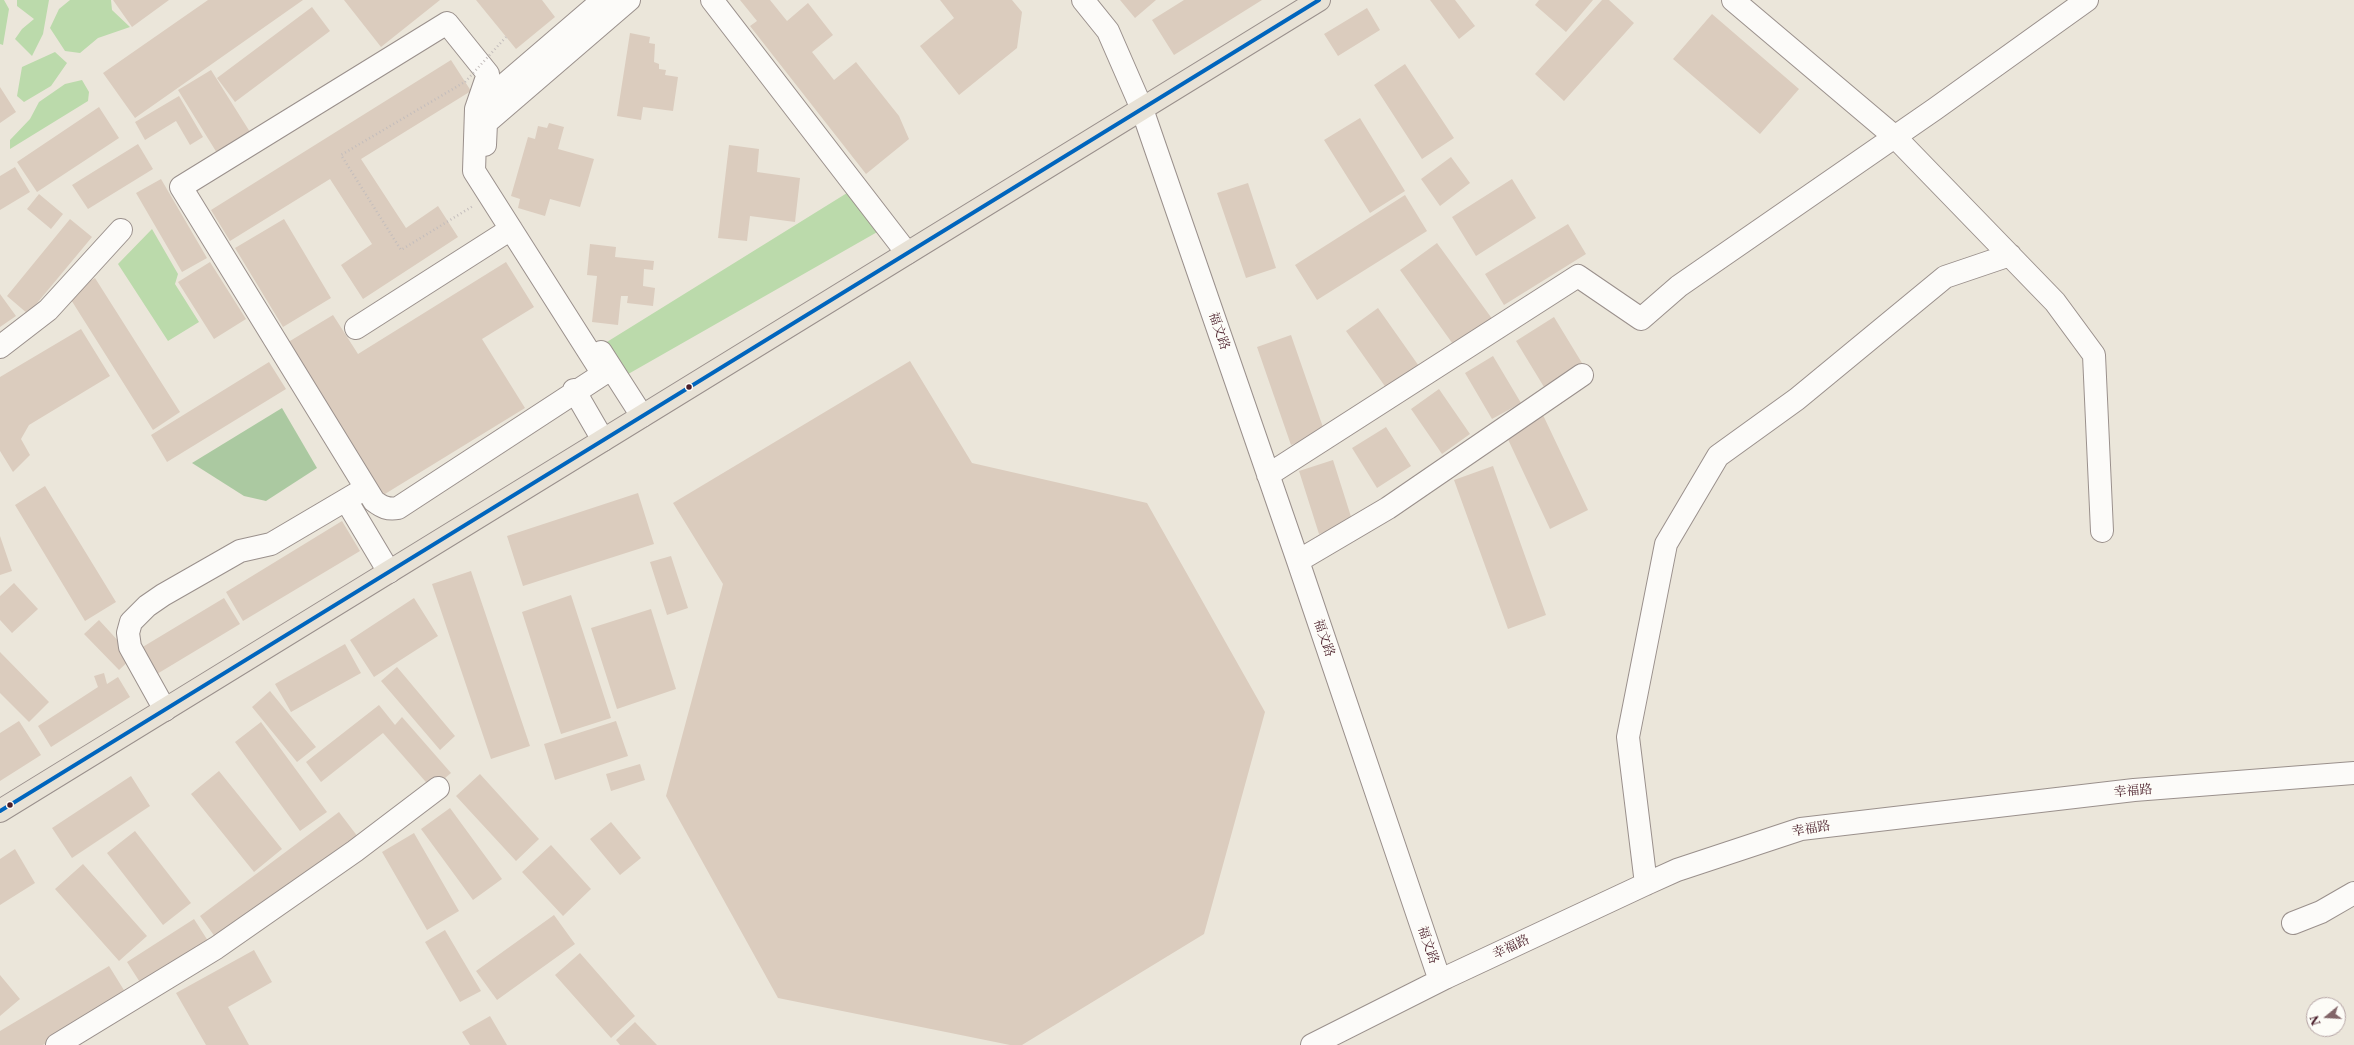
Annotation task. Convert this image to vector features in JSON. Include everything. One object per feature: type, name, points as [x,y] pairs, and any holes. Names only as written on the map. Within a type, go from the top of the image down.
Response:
[{"type":"main road","points":[[0,811],[1318,0]]},
{"type":"street","points":[[476,109],[603,0]]},
{"type":"street","points":[[628,0],[486,123],[484,164],[642,416]]},
{"type":"street","points":[[712,0],[907,253]]},
{"type":"street","name":"福文路","points":[[1083,0],[1108,31],[1148,105]]},
{"type":"street","name":"福文路","points":[[1102,0],[1119,20],[1304,558],[1437,972],[1445,978]]},
{"type":"street","points":[[1733,0],[1895,137],[2055,302],[2094,354],[2102,531]]},
{"type":"street","points":[[1274,471],[1578,276],[1641,319],[1679,286],[1895,137],[2087,0]]},
{"type":"street","points":[[447,23],[488,74],[476,109],[474,171],[511,230],[603,374],[574,390],[398,508],[391,510],[382,507],[374,501],[181,187],[447,23]]},
{"type":"street","points":[[0,346],[48,310],[121,230]]},
{"type":"street","points":[[356,328],[511,230]]},
{"type":"street","points":[[1646,884],[1628,737],[1666,544],[1718,456],[1796,399],[1945,277],[2010,255]]},
{"type":"street","points":[[1304,558],[1388,508],[1582,375]]},
{"type":"street","points":[[574,390],[603,440]]},
{"type":"street","points":[[165,710],[130,647],[128,633],[131,622],[147,606],[240,551],[271,544],[366,488]]},
{"type":"street","points":[[346,500],[389,572]]},
{"type":"street","name":"幸福路","points":[[1312,1045],[1445,978],[1677,870],[1800,829],[2134,790],[2354,773]]},
{"type":"street","points":[[58,1045],[216,948],[355,851],[438,788]]},
{"type":"street","points":[[2293,923],[2321,912],[2354,893]]},
{"type":"path","points":[[448,221],[401,250],[341,154],[465,82],[506,37]]},
{"type":"green space","points":[[0,0],[4,0],[9,9],[3,45],[0,44]]},
{"type":"green space","points":[[17,0],[49,0],[43,34],[32,56],[15,39],[22,29],[34,19],[17,6]]},
{"type":"green space","points":[[70,0],[111,0],[112,10],[130,27],[98,38],[80,53],[65,51],[50,28],[59,9]]},
{"type":"green space","points":[[55,52],[67,63],[51,86],[24,102],[17,96],[22,67]]},
{"type":"green space","points":[[82,80],[89,92],[88,101],[10,149],[10,140],[30,119],[39,102],[65,84]]},
{"type":"green space","points":[[847,193],[879,231],[623,377],[602,345]]},
{"type":"green space","points":[[152,229],[178,274],[175,284],[199,322],[168,341],[118,264]]},
{"type":"green space","points":[[282,408],[317,468],[266,501],[244,496],[192,463]]},
{"type":"building","points":[[113,0],[169,0],[132,27]]},
{"type":"building","points":[[208,0],[303,0],[135,118],[103,73]]},
{"type":"building","points":[[344,0],[440,0],[381,47]]},
{"type":"building","points":[[476,0],[542,0],[555,17],[516,49]]},
{"type":"building","points":[[740,0],[770,0],[787,21],[808,3],[833,35],[812,52],[834,80],[856,62],[899,116],[909,139],[866,174],[750,26],[757,21]]},
{"type":"building","points":[[940,0],[1012,0],[1022,12],[1017,48],[959,95],[920,46],[954,18]]},
{"type":"building","points":[[1120,0],[1156,0],[1135,18]]},
{"type":"building","points":[[1184,0],[1262,0],[1174,55],[1152,20]]},
{"type":"building","points":[[1430,0],[1455,0],[1475,26],[1459,39]]},
{"type":"building","points":[[1539,0],[1593,0],[1566,32],[1535,5]]},
{"type":"building","points":[[1602,0],[1609,0],[1634,23],[1564,101],[1535,74]]},
{"type":"building","points":[[312,7],[330,31],[235,102],[217,78]]},
{"type":"building","points":[[1367,8],[1380,30],[1338,56],[1324,34]]},
{"type":"building","points":[[1712,14],[1799,89],[1760,134],[1673,59]]},
{"type":"building","points":[[630,33],[650,37],[649,43],[655,44],[654,62],[659,64],[659,69],[666,70],[665,75],[678,77],[673,111],[643,107],[641,120],[617,116]]},
{"type":"building","points":[[451,60],[471,91],[361,159],[406,228],[438,206],[458,237],[363,299],[341,265],[372,244],[330,179],[230,241],[211,210]]},
{"type":"building","points":[[1405,64],[1454,138],[1422,159],[1374,85]]},
{"type":"building","points":[[211,70],[250,132],[217,153],[178,90]]},
{"type":"building","points":[[0,87],[16,112],[0,123]]},
{"type":"building","points":[[179,96],[203,137],[190,145],[176,121],[145,140],[135,122]]},
{"type":"building","points":[[99,107],[119,138],[37,192],[17,162]]},
{"type":"building","points":[[1360,118],[1405,191],[1370,213],[1324,140]]},
{"type":"building","points":[[549,123],[564,127],[558,149],[594,159],[580,207],[550,199],[545,216],[518,208],[520,199],[511,196],[528,137],[535,139],[538,126],[547,128]]},
{"type":"building","points":[[138,144],[153,169],[88,209],[72,185]]},
{"type":"building","points":[[729,145],[759,149],[757,172],[800,178],[795,222],[750,216],[747,241],[718,238]]},
{"type":"building","points":[[1451,157],[1470,183],[1440,206],[1421,179]]},
{"type":"building","points":[[15,167],[30,192],[0,210],[0,176]]},
{"type":"building","points":[[161,179],[207,258],[182,272],[136,193]]},
{"type":"building","points":[[1512,179],[1536,218],[1476,256],[1452,217]]},
{"type":"building","points":[[1248,183],[1276,268],[1246,278],[1217,193]]},
{"type":"building","points":[[39,194],[63,214],[51,229],[27,209]]},
{"type":"building","points":[[1405,195],[1427,231],[1317,300],[1295,265]]},
{"type":"building","points":[[70,219],[92,237],[28,314],[7,296]]},
{"type":"building","points":[[284,219],[331,298],[283,327],[235,248]]},
{"type":"building","points":[[1568,224],[1586,254],[1504,305],[1485,274]]},
{"type":"building","points":[[1437,243],[1493,320],[1455,347],[1400,270]]},
{"type":"building","points":[[590,244],[616,247],[615,257],[654,261],[653,270],[644,269],[643,286],[655,288],[653,306],[627,303],[628,296],[621,296],[618,325],[592,322],[597,276],[587,275]]},
{"type":"building","points":[[210,262],[246,319],[214,339],[178,282]]},
{"type":"building","points":[[506,262],[534,307],[482,339],[525,408],[380,497],[285,344],[333,315],[358,354]]},
{"type":"building","points":[[95,278],[180,412],[153,430],[68,295]]},
{"type":"building","points":[[0,294],[16,316],[0,327]]},
{"type":"building","points":[[1378,308],[1421,369],[1389,392],[1346,331]]},
{"type":"building","points":[[1554,317],[1582,363],[1544,387],[1516,341]]},
{"type":"building","points":[[81,329],[110,376],[29,425],[21,439],[30,455],[13,472],[0,451],[0,377]]},
{"type":"building","points":[[1291,335],[1325,433],[1291,445],[1257,347]]},
{"type":"building","points":[[1493,356],[1521,403],[1492,419],[1465,373]]},
{"type":"building","points":[[910,361],[972,463],[1147,503],[1265,712],[1204,934],[1022,1045],[1010,1045],[778,998],[666,796],[723,584],[673,503]]},
{"type":"building","points":[[269,362],[286,389],[167,462],[151,435]]},
{"type":"building","points":[[1439,389],[1470,434],[1442,454],[1411,409]]},
{"type":"building","points":[[1543,415],[1588,510],[1550,529],[1505,433]]},
{"type":"building","points":[[1386,427],[1411,466],[1377,488],[1352,448]]},
{"type":"building","points":[[1333,460],[1353,523],[1319,534],[1299,471]]},
{"type":"building","points":[[1493,466],[1546,615],[1508,629],[1454,480]]},
{"type":"building","points":[[45,486],[116,602],[85,621],[15,505]]},
{"type":"building","points":[[638,493],[654,544],[523,586],[507,536]]},
{"type":"building","points":[[342,521],[360,551],[243,621],[226,592]]},
{"type":"building","points":[[0,536],[12,571],[0,575]]},
{"type":"building","points":[[671,556],[688,608],[667,615],[650,562]]},
{"type":"building","points":[[471,571],[530,746],[491,759],[432,584]]},
{"type":"building","points":[[14,583],[38,609],[12,633],[0,620],[0,596]]},
{"type":"building","points":[[571,595],[611,718],[561,734],[522,612]]},
{"type":"building","points":[[224,598],[240,624],[152,677],[136,651]]},
{"type":"building","points":[[414,598],[438,636],[374,677],[350,640]]},
{"type":"building","points":[[651,609],[676,689],[617,709],[591,628]]},
{"type":"building","points":[[99,620],[133,657],[119,670],[84,634]]},
{"type":"building","points":[[345,644],[361,673],[291,712],[275,684]]},
{"type":"building","points":[[0,652],[49,702],[29,722],[0,693]]},
{"type":"building","points":[[397,667],[455,736],[440,750],[381,681]]},
{"type":"building","points":[[104,673],[107,684],[118,677],[130,697],[51,747],[38,726],[98,687],[94,676]]},
{"type":"building","points":[[270,691],[316,747],[297,762],[252,707]]},
{"type":"building","points":[[379,705],[395,725],[402,717],[451,773],[432,789],[383,733],[321,782],[306,762]]},
{"type":"building","points":[[19,721],[41,755],[0,781],[0,733]]},
{"type":"building","points":[[616,721],[628,756],[555,780],[544,744]]},
{"type":"building","points":[[261,722],[327,812],[300,831],[235,742]]},
{"type":"building","points":[[640,764],[645,780],[611,791],[606,774]]},
{"type":"building","points":[[219,771],[282,849],[254,872],[191,794]]},
{"type":"building","points":[[480,774],[539,839],[516,861],[456,796]]},
{"type":"building","points":[[131,776],[150,806],[72,858],[52,828]]},
{"type":"building","points":[[450,808],[502,879],[473,900],[421,829]]},
{"type":"building","points":[[339,812],[358,837],[218,941],[200,916]]},
{"type":"building","points":[[611,822],[641,858],[620,875],[590,839]]},
{"type":"building","points":[[135,831],[191,903],[163,925],[107,853]]},
{"type":"building","points":[[414,833],[459,911],[427,930],[382,852]]},
{"type":"building","points":[[551,845],[591,889],[563,916],[522,872]]},
{"type":"building","points":[[15,849],[35,883],[0,905],[0,859]]},
{"type":"building","points":[[83,864],[147,936],[119,961],[55,889]]},
{"type":"building","points":[[554,915],[575,944],[497,1000],[476,971]]},
{"type":"building","points":[[194,919],[210,944],[143,987],[127,962]]},
{"type":"building","points":[[445,930],[481,991],[460,1002],[425,942]]},
{"type":"building","points":[[254,950],[272,982],[228,1007],[249,1045],[206,1045],[176,993]]},
{"type":"building","points":[[580,953],[635,1016],[611,1038],[555,975]]},
{"type":"building","points":[[109,966],[127,995],[43,1045],[0,1045],[0,1031]]},
{"type":"building","points":[[0,975],[20,999],[0,1016]]},
{"type":"building","points":[[490,1016],[507,1045],[470,1045],[462,1032]]},
{"type":"building","points":[[635,1022],[657,1045],[620,1045],[616,1040]]},
{"type":"transit line","points":[[0,811],[1319,0]]}]
